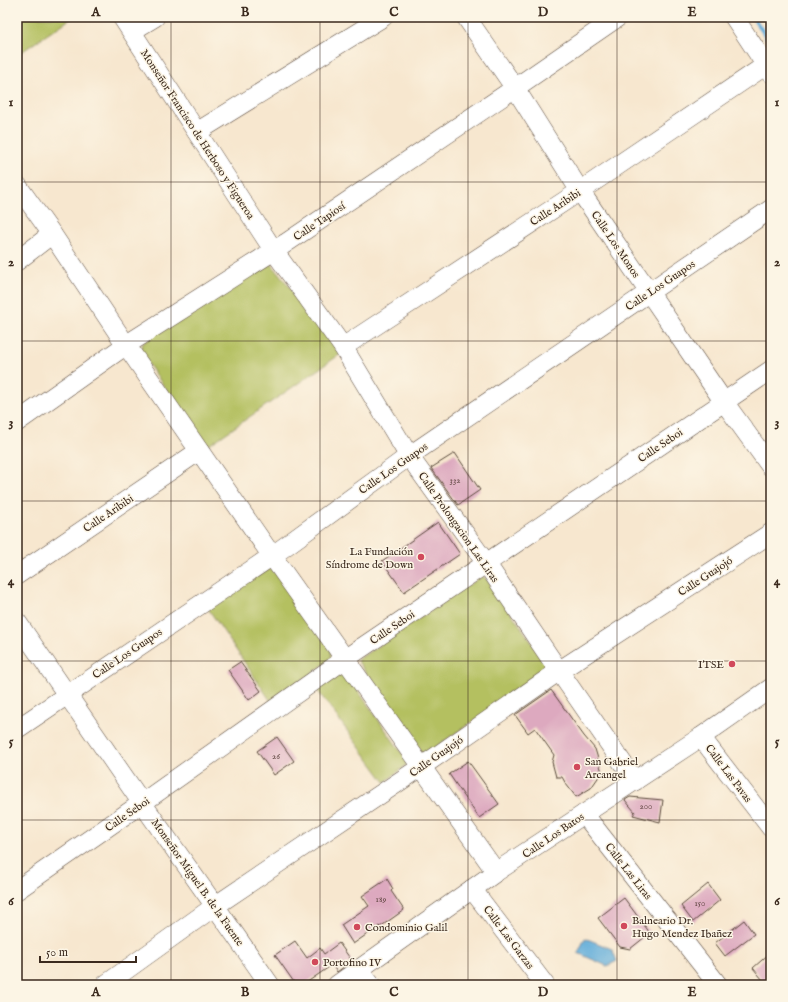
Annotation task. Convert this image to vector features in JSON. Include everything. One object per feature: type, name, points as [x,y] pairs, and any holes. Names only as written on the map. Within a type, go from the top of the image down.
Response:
[{"type":"street","points":[[127,24],[155,17]]},
{"type":"street","points":[[198,132],[383,17]]},
{"type":"street","name":"Calle Los Monos","points":[[466,17],[515,88],[580,191],[724,402],[771,467]]},
{"type":"street","name":"Calle Tapiosí","points":[[17,422],[126,345],[274,251],[618,17]]},
{"type":"street","points":[[734,17],[768,69]]},
{"type":"street","name":"Monseñor Francisco de Herboso y Figueroa","points":[[127,24],[274,251]]},
{"type":"street","name":"Calle Aribibi","points":[[343,347],[768,69]]},
{"type":"street","points":[[17,185],[272,556],[496,872]]},
{"type":"street","name":"Calle Los Guapos","points":[[17,729],[66,694],[272,556],[409,456],[771,209]]},
{"type":"street","points":[[17,261],[52,234]]},
{"type":"street","name":"Calle Prolongacion Las Liras","points":[[274,251],[343,347],[409,456],[486,563],[635,781]]},
{"type":"street","name":"Calle Seboi","points":[[17,890],[345,659],[771,370]]},
{"type":"street","name":"Calle Aribibi","points":[[17,575],[199,451]]},
{"type":"street","name":"Calle Guajojó","points":[[105,985],[215,906],[421,767],[559,671],[771,533]]},
{"type":"street","name":"Monseñor Miguel B. de la Fuente","points":[[17,622],[270,985]]},
{"type":"street","name":"Calle Los Batos","points":[[338,985],[496,872],[635,781],[771,688]]},
{"type":"street","name":"Calle Las Pavas","points":[[701,736],[771,828]]},
{"type":"street","name":"Calle Las Liras","points":[[584,814],[718,985]]},
{"type":"street","name":"Calle Las Garzas","points":[[472,889],[545,985]]},
{"type":"street","points":[[360,970],[371,985]]},
{"type":"green space","points":[[17,17],[73,17],[17,55]]},
{"type":"green space","points":[[266,257],[342,353],[206,447],[140,352],[141,347],[143,343]]},
{"type":"green space","points":[[268,568],[274,570],[331,650],[330,660],[272,703],[207,607]]},
{"type":"green space","points":[[482,576],[488,580],[547,664],[546,671],[427,753],[421,753],[357,660]]},
{"type":"green space","points":[[338,671],[345,672],[406,759],[407,763],[404,767],[385,782],[315,687]]},
{"type":"water","points":[[585,938],[612,949],[617,961],[607,966],[578,953]]},
{"type":"building","points":[[455,453],[480,490],[458,505],[431,468]]},
{"type":"building","name":"La Fundación Síndrome de Down","points":[[438,522],[460,554],[404,592],[382,561]]},
{"type":"building","points":[[240,662],[261,691],[249,700],[228,670]]},
{"type":"building","points":[[551,690],[595,749],[602,772],[591,788],[576,797],[562,777],[556,777],[552,762],[554,755],[535,728],[528,733],[515,715]]},
{"type":"building","points":[[277,737],[294,761],[274,775],[257,751]]},
{"type":"building","points":[[468,761],[499,804],[479,818],[449,774]]},
{"type":"building","points":[[630,797],[663,800],[660,822],[633,815],[635,812],[625,800]]},
{"type":"building","points":[[387,879],[393,889],[391,891],[404,910],[353,944],[341,925],[369,906],[362,896]]},
{"type":"building","points":[[708,884],[720,900],[693,922],[681,906]]},
{"type":"building","name":"Balneario Dr. Hugo Mendez Ibañez","points":[[624,898],[650,933],[630,949],[620,947],[598,918]]},
{"type":"building","points":[[744,920],[754,934],[725,956],[715,943]]},
{"type":"building","name":"Portofino IV","points":[[295,941],[307,958],[320,948],[324,954],[339,943],[352,961],[337,972],[332,965],[303,985],[296,985],[275,955]]},
{"type":"building","points":[[771,952],[771,985],[767,985],[753,968]]},
{"type":"waterway","points":[[753,17],[771,44]]},
{"type":"place","name":"La Fundación Síndrome de Down","points":[[421,557]]},
{"type":"place","name":"ITSE","points":[[732,664]]},
{"type":"place","name":"San Gabriel Arcangel","points":[[577,767]]},
{"type":"place","name":"Balneario Dr. Hugo Mendez Ibañez","points":[[624,926]]},
{"type":"place","name":"Condominio Galil","points":[[357,927]]},
{"type":"place","name":"Portofino IV","points":[[315,962]]}]
